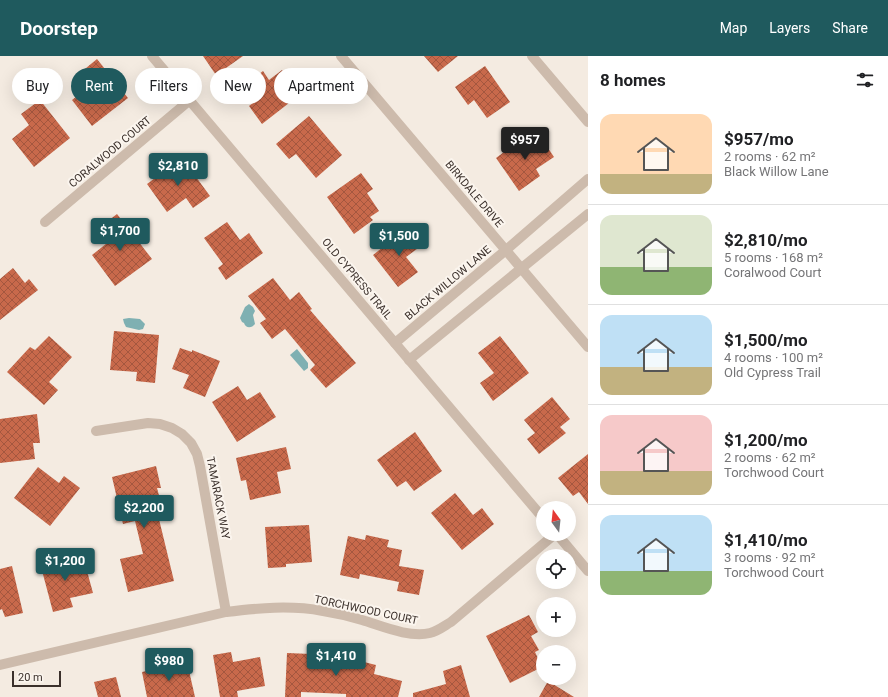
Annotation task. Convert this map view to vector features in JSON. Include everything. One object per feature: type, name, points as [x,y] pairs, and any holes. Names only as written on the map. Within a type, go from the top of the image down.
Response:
[{"type":"street","name":"OLD CYPRESS TRAIL","points":[[152,56],[162,68]]},
{"type":"street","name":"BIRKDALE DRIVE","points":[[342,56],[588,347]]},
{"type":"street","points":[[532,56],[588,122]]},
{"type":"street","name":"CORALWOOD COURT","points":[[45,222],[185,104]]},
{"type":"street","name":"OLD CYPRESS TRAIL","points":[[193,104],[536,510]]},
{"type":"street","name":"BLACK WILLOW LANE","points":[[395,343],[588,179]]},
{"type":"street","points":[[409,360],[588,214]]},
{"type":"street","name":"TAMARACK WAY","points":[[96,431],[148,423],[160,424],[172,428],[182,434],[191,443],[197,454],[200,466],[226,612]]},
{"type":"street","name":"TORCHWOOD COURT","points":[[0,665],[226,612],[261,608],[280,607],[323,611],[359,619],[404,633],[429,633],[440,629],[451,622],[548,541]]},
{"type":"street","points":[[562,541],[588,571]]},
{"type":"water","points":[[249,304],[255,311],[253,315],[255,324],[249,327],[242,322],[240,318],[245,307]]},
{"type":"water","points":[[123,319],[140,319],[145,324],[143,329],[139,330],[126,327]]},
{"type":"water","points":[[297,349],[308,363],[308,368],[304,371],[290,355]]},
{"type":"building","points":[[203,56],[243,56],[226,68],[211,68]]},
{"type":"building","points":[[424,56],[458,56],[438,72]]},
{"type":"building","points":[[97,59],[104,68],[86,68]]},
{"type":"building","points":[[485,66],[510,102],[487,118],[474,100],[468,105],[455,87]]},
{"type":"building","points":[[266,76],[269,80],[274,76],[274,104],[288,104],[262,124],[249,106],[252,104],[266,104]]},
{"type":"building","points":[[35,104],[43,104],[70,138],[34,167],[12,139],[29,125],[21,114]]},
{"type":"building","points":[[75,104],[120,104],[92,126]]},
{"type":"building","points":[[309,116],[342,155],[316,178],[296,154],[289,159],[276,144]]},
{"type":"building","points":[[538,133],[554,157],[536,169],[540,176],[519,191],[496,158],[512,146],[514,149]]},
{"type":"building","points":[[182,158],[210,196],[193,208],[186,198],[167,212],[147,184]]},
{"type":"building","points":[[361,173],[373,189],[367,193],[379,211],[370,217],[373,220],[354,234],[327,197]]},
{"type":"building","points":[[117,214],[152,259],[115,286],[92,255],[111,240],[100,227]]},
{"type":"building","points":[[227,222],[240,240],[249,233],[263,253],[226,280],[218,268],[223,264],[204,238]]},
{"type":"building","points":[[407,228],[421,246],[406,257],[418,272],[398,287],[373,255]]},
{"type":"building","points":[[13,268],[25,283],[29,279],[38,290],[0,320],[0,279]]},
{"type":"building","points":[[273,278],[290,300],[299,292],[312,309],[310,310],[356,363],[326,388],[310,370],[315,365],[285,329],[272,339],[260,323],[266,319],[248,296]]},
{"type":"building","points":[[114,331],[159,335],[155,383],[136,381],[137,372],[110,370]]},
{"type":"building","points":[[49,336],[72,357],[49,382],[58,390],[44,405],[7,372],[30,347],[35,350]]},
{"type":"building","points":[[500,336],[529,373],[493,401],[480,383],[494,373],[478,353]]},
{"type":"building","points":[[180,348],[192,352],[192,350],[220,361],[205,397],[183,388],[189,375],[172,369]]},
{"type":"building","points":[[238,386],[247,400],[260,392],[276,417],[237,442],[212,402]]},
{"type":"building","points":[[552,397],[570,419],[560,427],[566,433],[539,454],[527,439],[535,433],[524,420]]},
{"type":"building","points":[[37,414],[40,443],[33,443],[35,459],[0,463],[0,419]]},
{"type":"building","points":[[415,432],[442,471],[414,491],[406,481],[397,487],[377,460]]},
{"type":"building","points":[[286,447],[291,469],[277,472],[281,493],[250,500],[246,480],[241,481],[236,458]]},
{"type":"building","points":[[588,454],[588,504],[579,492],[573,496],[558,478]]},
{"type":"building","points":[[156,466],[161,488],[157,488],[164,514],[158,515],[174,581],[128,592],[120,559],[143,554],[135,521],[123,524],[112,477]]},
{"type":"building","points":[[38,467],[59,483],[64,476],[80,488],[50,526],[14,498]]},
{"type":"building","points":[[455,493],[473,515],[482,508],[494,524],[462,550],[431,513]]},
{"type":"building","points":[[309,525],[312,562],[286,564],[286,567],[268,568],[265,527]]},
{"type":"building","points":[[366,535],[389,540],[387,547],[402,550],[399,566],[424,570],[419,595],[397,591],[399,582],[360,574],[359,579],[340,575],[348,536],[365,540]]},
{"type":"building","points":[[67,556],[68,564],[84,560],[93,593],[70,598],[73,607],[53,612],[40,563]]},
{"type":"building","points":[[12,566],[23,613],[5,617],[2,609],[0,610],[0,569]]},
{"type":"building","points":[[529,615],[536,628],[536,633],[531,636],[536,645],[536,670],[510,683],[486,636]]},
{"type":"building","points":[[231,652],[233,662],[260,657],[265,686],[237,691],[238,697],[220,697],[213,655]]},
{"type":"building","points":[[287,653],[336,655],[376,665],[374,674],[402,681],[398,697],[346,697],[346,694],[301,692],[301,697],[285,697]]},
{"type":"building","points":[[187,662],[195,697],[147,697],[142,672]]},
{"type":"building","points":[[461,665],[470,697],[413,697],[413,693],[446,684],[443,671]]},
{"type":"building","points":[[116,677],[121,697],[98,697],[94,682]]},
{"type":"building","points":[[546,685],[554,685],[574,697],[539,697]]}]
